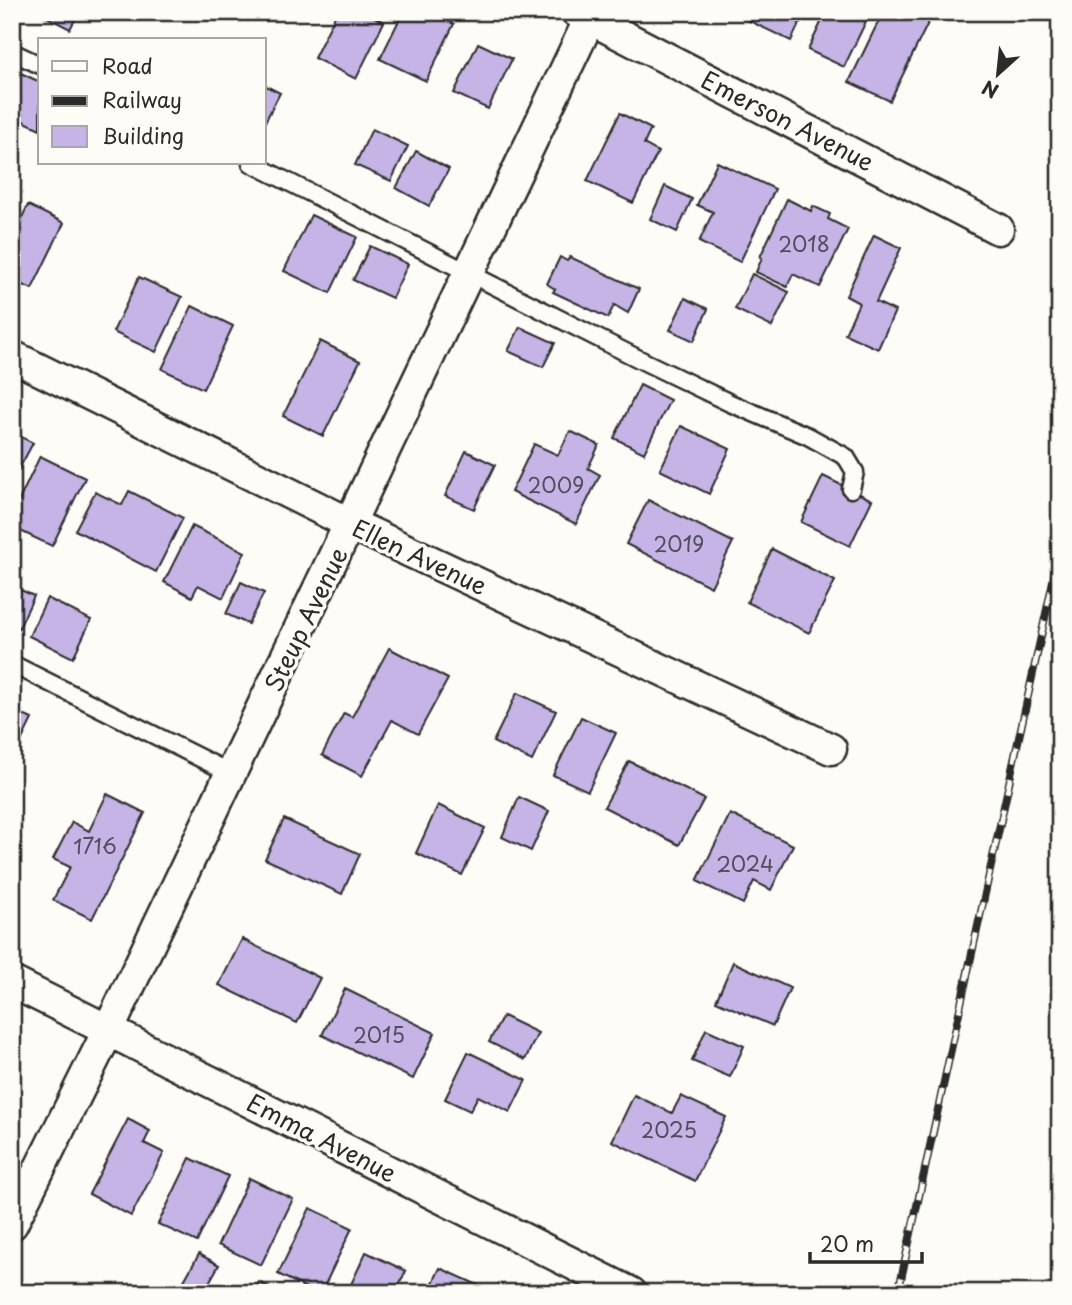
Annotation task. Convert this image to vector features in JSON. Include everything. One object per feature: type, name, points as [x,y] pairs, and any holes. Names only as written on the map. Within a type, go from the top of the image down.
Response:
[{"type":"street","name":"Emerson Avenue","points":[[587,14],[998,229]]},
{"type":"street","name":"Steup Avenue","points":[[12,1224],[109,1030],[351,524],[587,14]]},
{"type":"street","name":"Ellen Avenue","points":[[12,356],[351,524],[831,748]]},
{"type":"street","name":"Emma Avenue","points":[[12,982],[631,1293]]},
{"type":"lane","points":[[12,52],[38,64]]},
{"type":"lane","points":[[253,164],[681,379],[808,436],[846,457],[855,472],[851,489]]},
{"type":"lane","points":[[12,664],[230,773]]},
{"type":"building","points":[[79,12],[70,29],[41,14]]},
{"type":"building","points":[[337,12],[365,12],[384,22],[356,79],[314,58]]},
{"type":"building","points":[[403,12],[429,12],[454,24],[426,81],[380,59]]},
{"type":"building","points":[[731,12],[805,12],[791,41]]},
{"type":"building","points":[[826,12],[870,13],[844,67],[808,50]]},
{"type":"building","points":[[883,12],[915,12],[930,19],[890,101],[849,82]]},
{"type":"building","points":[[478,43],[512,59],[488,109],[454,93]]},
{"type":"building","points":[[12,69],[38,81],[38,128],[12,116]]},
{"type":"building","points":[[266,86],[280,93],[266,120]]},
{"type":"building","points":[[620,113],[651,129],[644,144],[658,152],[633,203],[587,181]]},
{"type":"building","points":[[372,129],[408,146],[391,181],[355,165]]},
{"type":"building","points":[[416,151],[449,169],[429,206],[396,188]]},
{"type":"building","points":[[717,162],[775,189],[740,262],[699,242],[713,212],[697,205]]},
{"type":"building","points":[[665,186],[692,199],[677,232],[650,219]]},
{"type":"building","points":[[787,199],[811,211],[813,206],[830,214],[828,219],[848,229],[820,287],[793,274],[787,287],[756,272],[762,258],[760,257]]},
{"type":"building","points":[[28,205],[64,223],[32,289],[12,280],[12,238]]},
{"type":"building","points":[[311,215],[357,237],[330,293],[284,271]]},
{"type":"building","points":[[874,235],[901,248],[876,302],[895,311],[878,349],[845,334],[859,303],[846,296]]},
{"type":"building","points":[[370,246],[408,264],[392,298],[353,280]]},
{"type":"building","points":[[560,257],[567,261],[570,257],[639,289],[628,313],[614,305],[608,318],[553,292],[555,289],[547,284]]},
{"type":"building","points":[[752,274],[789,292],[772,327],[735,309]]},
{"type":"building","points":[[139,277],[182,297],[156,352],[113,332]]},
{"type":"building","points":[[685,298],[708,309],[694,341],[670,330]]},
{"type":"building","points":[[192,306],[233,326],[203,389],[162,369]]},
{"type":"building","points":[[520,327],[555,343],[543,367],[508,351]]},
{"type":"building","points":[[320,341],[360,361],[323,436],[283,416]]},
{"type":"building","points":[[640,385],[670,400],[644,453],[614,438]]},
{"type":"building","points":[[681,426],[730,449],[709,494],[660,470]]},
{"type":"building","points":[[570,431],[599,445],[588,468],[600,475],[576,524],[511,492],[534,444],[558,455]]},
{"type":"building","points":[[12,432],[33,443],[12,482]]},
{"type":"building","points":[[466,451],[495,465],[474,509],[445,496]]},
{"type":"building","points":[[40,456],[85,478],[52,546],[12,527],[12,515]]},
{"type":"building","points":[[823,476],[872,500],[850,546],[801,522]]},
{"type":"building","points":[[129,491],[183,518],[156,572],[75,530],[95,492],[122,505]]},
{"type":"building","points":[[648,500],[733,542],[711,587],[626,544]]},
{"type":"building","points":[[192,526],[245,552],[223,598],[198,585],[192,597],[164,582]]},
{"type":"building","points":[[772,549],[835,581],[809,633],[747,602]]},
{"type":"building","points":[[241,582],[264,593],[248,624],[226,614]]},
{"type":"building","points":[[12,586],[34,596],[19,628],[12,625]]},
{"type":"building","points":[[47,598],[91,620],[73,658],[29,636]]},
{"type":"building","points":[[389,648],[448,679],[418,734],[392,720],[362,776],[322,755],[344,713],[352,717]]},
{"type":"building","points":[[517,693],[556,711],[532,761],[493,742]]},
{"type":"building","points":[[12,710],[32,719],[13,758],[12,758]]},
{"type":"building","points":[[581,717],[616,733],[588,791],[553,775]]},
{"type":"building","points":[[629,761],[704,799],[679,845],[604,807]]},
{"type":"building","points":[[107,794],[145,813],[92,919],[53,900],[70,867],[53,859],[72,822],[89,831]]},
{"type":"building","points":[[519,797],[549,811],[531,851],[502,837]]},
{"type":"building","points":[[438,805],[485,828],[462,875],[416,853]]},
{"type":"building","points":[[730,814],[793,845],[771,890],[754,881],[743,904],[697,881]]},
{"type":"building","points":[[284,819],[360,854],[342,894],[265,859]]},
{"type":"building","points":[[242,939],[320,978],[297,1023],[219,985]]},
{"type":"building","points":[[733,962],[790,988],[773,1026],[716,1001]]},
{"type":"building","points":[[345,989],[435,1033],[413,1079],[322,1035]]},
{"type":"building","points":[[503,1016],[538,1033],[525,1060],[489,1042]]},
{"type":"building","points":[[706,1029],[744,1046],[730,1077],[692,1061]]},
{"type":"building","points":[[468,1052],[526,1080],[510,1112],[478,1096],[470,1111],[445,1099]]},
{"type":"building","points":[[634,1095],[672,1113],[681,1096],[726,1117],[695,1181],[612,1141]]},
{"type":"building","points":[[128,1119],[150,1131],[144,1143],[164,1153],[131,1216],[89,1194]]},
{"type":"building","points":[[190,1158],[228,1176],[197,1242],[158,1224]]},
{"type":"building","points":[[249,1178],[293,1199],[261,1265],[218,1245]]},
{"type":"building","points":[[310,1208],[352,1228],[321,1293],[278,1274]]},
{"type":"building","points":[[366,1252],[406,1271],[395,1293],[347,1293]]},
{"type":"building","points":[[199,1254],[219,1265],[203,1293],[192,1293],[181,1286]]},
{"type":"building","points":[[440,1268],[478,1285],[474,1293],[428,1293]]},
{"type":"building","points":[[259,1282],[279,1293],[253,1293]]},
{"type":"railway","points":[[898,1293],[1060,549]]}]
